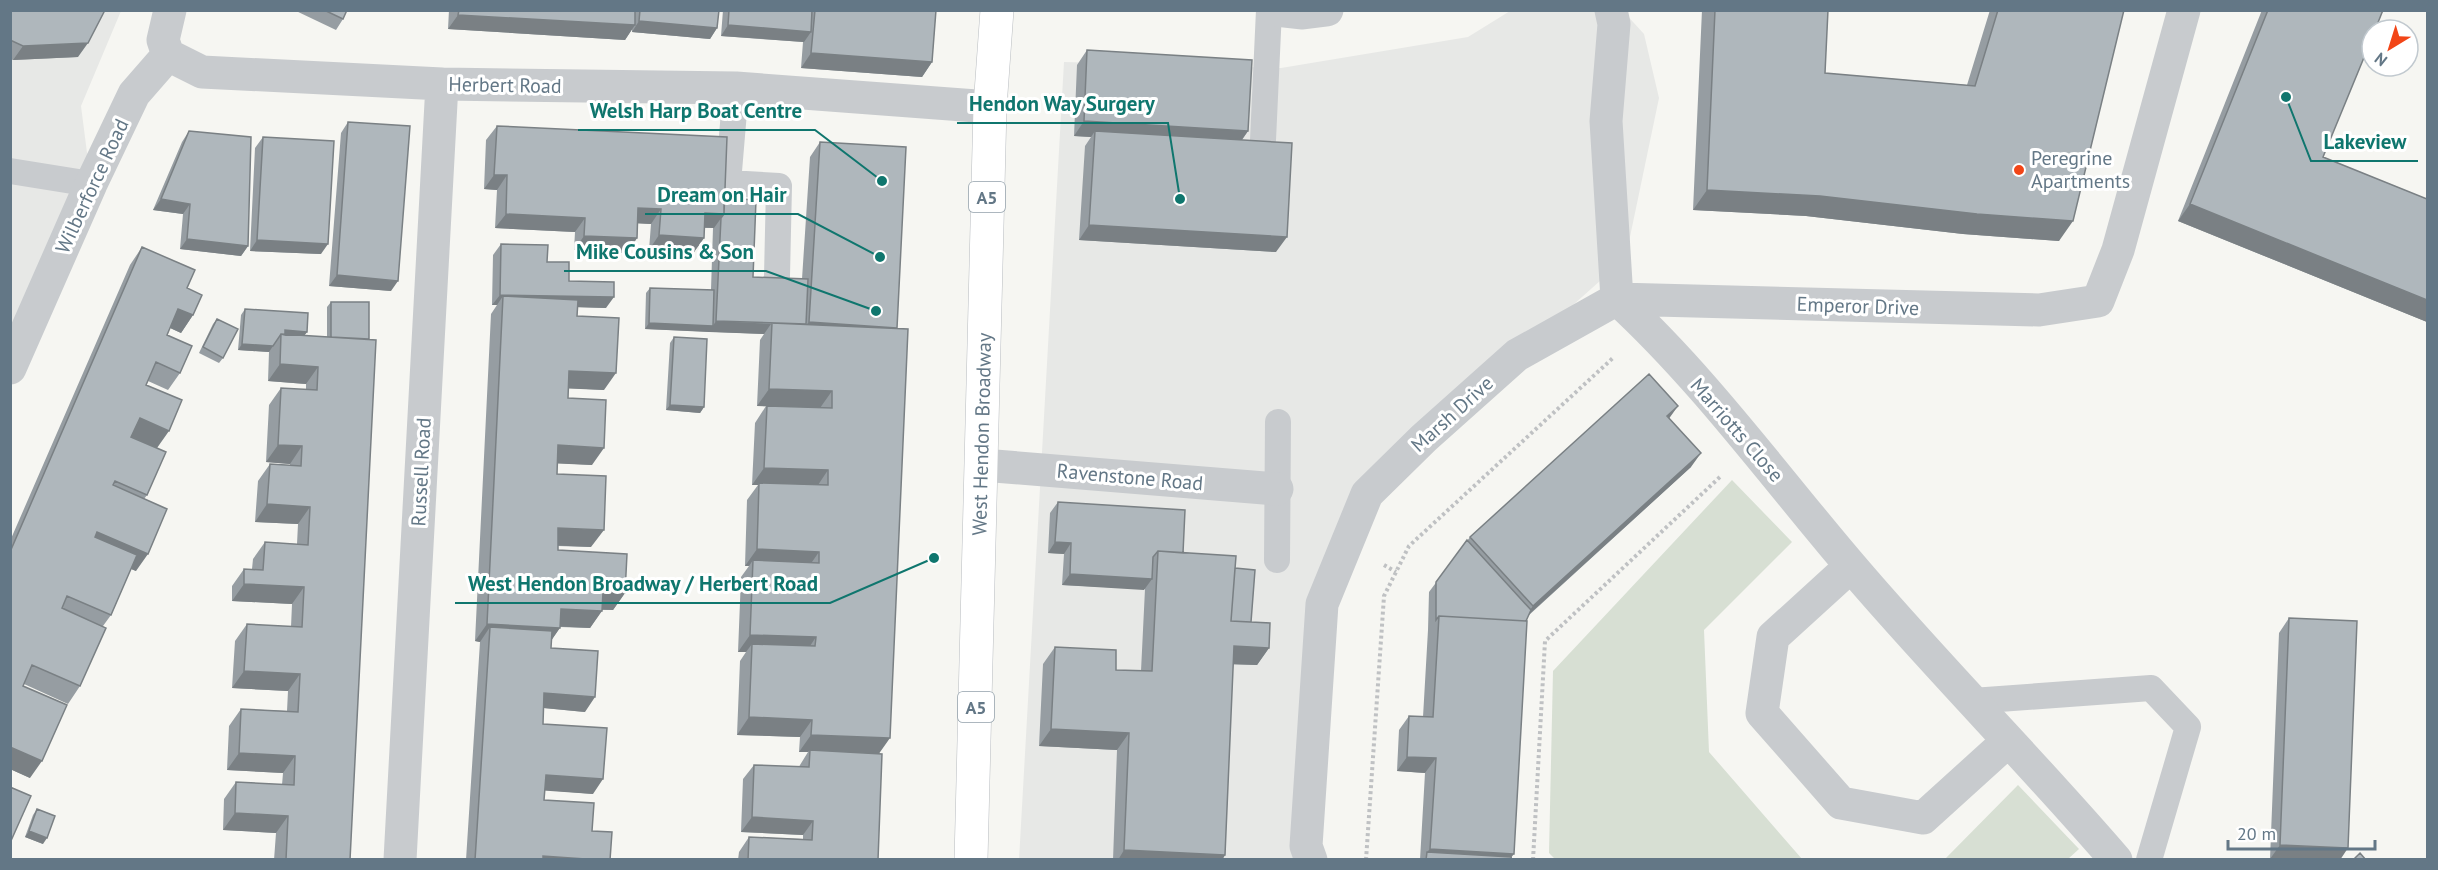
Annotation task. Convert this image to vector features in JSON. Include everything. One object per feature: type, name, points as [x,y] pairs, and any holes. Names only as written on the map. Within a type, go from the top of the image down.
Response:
[{"type":"main road","name":"West Hendon Broadway","points":[[971,860],[990,106],[997,10]]},
{"type":"street","points":[[168,54],[163,40],[170,10]]},
{"type":"street","points":[[1276,10],[1304,14],[1327,10]]},
{"type":"street","points":[[1611,10],[1614,24],[1606,122],[1617,299]]},
{"type":"street","name":"Emperor Drive","points":[[1617,299],[2039,310],[2098,301],[2118,250],[2184,10]]},
{"type":"street","name":"Herbert Road","points":[[168,54],[202,72],[442,84],[736,88],[990,106]]},
{"type":"street","name":"Wilberforce Road","points":[[10,368],[91,184],[134,94],[168,54]]},
{"type":"street","name":"Russell Road","points":[[400,860],[442,84]]},
{"type":"street","name":"Marriotts Close","points":[[1617,299],[1647,327],[1752,446],[1851,566],[2116,860]]},
{"type":"street","name":"Marsh Drive","points":[[1311,860],[1306,846],[1322,604],[1367,494],[1424,438],[1517,355],[1617,299]]},
{"type":"street","name":"Ravenstone Road","points":[[982,465],[1277,489]]},
{"type":"street","points":[[1851,566],[1773,637],[1762,713],[1841,803],[1923,818],[2008,741]]},
{"type":"lane","points":[[1263,140],[1269,10]]},
{"type":"lane","points":[[736,88],[728,183],[779,186],[777,276]]},
{"type":"lane","points":[[10,171],[91,184]]},
{"type":"lane","points":[[1277,560],[1278,422]]},
{"type":"lane","points":[[1972,701],[2151,688],[2188,727],[2149,860]]},
{"type":"path","points":[[1366,860],[1384,596],[1409,546],[1647,327]]},
{"type":"path","points":[[1533,860],[1545,641],[1752,446]]},
{"type":"shaded area","points":[[11,11],[121,11],[81,106],[91,184],[11,368]]},
{"type":"shaded area","points":[[1510,11],[1623,11],[1644,34],[1659,98],[1617,299],[1610,272],[1367,489],[1321,603],[1296,859],[1019,860],[1064,62],[1281,68],[1468,37]]},
{"type":"shaded area","points":[[1732,480],[1792,542],[1704,630],[1709,752],[1802,859],[1555,859],[1549,853],[1553,671]]},
{"type":"shaded area","points":[[2018,785],[2079,849],[2068,859],[1945,859]]},
{"type":"building","points":[[10,10],[105,10],[88,43],[23,46],[10,40]]},
{"type":"building","points":[[324,10],[347,10],[343,19]]},
{"type":"building","points":[[459,10],[635,10],[635,25],[458,15]]},
{"type":"building","points":[[640,10],[719,10],[717,28],[639,21]]},
{"type":"building","points":[[729,10],[812,10],[811,32],[728,25]]},
{"type":"building","points":[[815,10],[936,10],[932,62],[811,53]]},
{"type":"building","points":[[1715,10],[1828,10],[1825,73],[1975,86],[1998,10],[2124,10],[2073,221],[1977,214],[1820,196],[1707,190]]},
{"type":"building","points":[[2268,10],[2383,10],[2380,18],[2360,18],[2360,67],[2323,157],[2427,199],[2427,300],[2190,204]]},
{"type":"building","points":[[1087,50],[1252,60],[1248,131],[1084,121]]},
{"type":"building","points":[[348,122],[410,126],[398,281],[337,275]]},
{"type":"building","points":[[497,126],[727,137],[724,214],[705,213],[704,238],[659,235],[661,209],[638,208],[637,238],[584,236],[585,218],[506,214],[507,175],[494,175]]},
{"type":"building","points":[[189,131],[251,137],[248,246],[187,239],[190,204],[161,199]]},
{"type":"building","points":[[1095,131],[1292,143],[1287,237],[1089,225]]},
{"type":"building","points":[[263,137],[334,141],[328,244],[257,240]]},
{"type":"building","points":[[820,142],[906,147],[897,328],[809,322]]},
{"type":"building","points":[[724,198],[756,200],[753,277],[808,279],[806,324],[716,321]]},
{"type":"building","points":[[501,244],[548,245],[547,262],[569,262],[569,281],[614,282],[614,297],[500,295]]},
{"type":"building","points":[[142,247],[195,270],[187,288],[202,295],[193,315],[178,309],[167,335],[192,346],[180,373],[156,362],[146,385],[182,400],[169,431],[140,418],[131,437],[166,452],[147,495],[115,481],[113,485],[167,509],[148,554],[97,532],[95,537],[137,555],[111,615],[67,596],[62,608],[106,628],[80,686],[32,665],[23,686],[67,705],[42,761],[10,747],[10,552]]},
{"type":"building","points":[[650,288],[714,290],[713,326],[649,323]]},
{"type":"building","points":[[503,296],[578,300],[577,316],[619,318],[616,373],[569,371],[568,398],[606,400],[604,448],[558,445],[557,474],[606,476],[604,530],[558,528],[558,550],[627,554],[625,593],[603,592],[602,611],[561,609],[560,628],[487,624]]},
{"type":"building","points":[[331,302],[369,302],[369,339],[331,337]]},
{"type":"building","points":[[245,309],[308,313],[307,332],[285,330],[285,335],[281,334],[273,346],[242,344]]},
{"type":"building","points":[[217,319],[238,329],[223,358],[203,347]]},
{"type":"building","points":[[772,323],[908,329],[890,738],[811,735],[812,720],[749,717],[752,644],[815,646],[816,637],[750,635],[753,560],[819,563],[819,552],[757,549],[759,483],[828,485],[828,470],[764,468],[767,406],[832,408],[832,391],[769,389]]},
{"type":"building","points":[[281,334],[376,340],[350,860],[286,860],[288,816],[235,813],[236,782],[294,785],[295,756],[239,753],[241,709],[298,712],[300,674],[244,671],[247,624],[302,627],[304,587],[244,584],[244,569],[263,570],[265,542],[308,545],[310,507],[267,504],[270,464],[301,466],[302,446],[278,445],[281,388],[317,390],[318,367],[280,364]]},
{"type":"building","points":[[674,337],[707,339],[704,407],[670,405]]},
{"type":"building","points":[[1649,374],[1678,406],[1667,416],[1701,453],[1533,606],[1470,537]]},
{"type":"building","points":[[1058,502],[1185,510],[1183,553],[1158,551],[1153,557],[1152,579],[1070,574],[1071,543],[1055,542]]},
{"type":"building","points":[[1467,540],[1531,610],[1526,621],[1439,616],[1436,620],[1436,582]]},
{"type":"building","points":[[1158,551],[1236,556],[1231,621],[1270,623],[1269,648],[1234,646],[1225,855],[1124,850],[1129,733],[1051,729],[1055,647],[1116,650],[1116,670],[1152,671]]},
{"type":"building","points":[[1235,568],[1255,570],[1251,622],[1231,621]]},
{"type":"building","points":[[1439,616],[1527,621],[1514,854],[1430,849],[1436,758],[1407,757],[1409,716],[1433,717]]},
{"type":"building","points":[[2289,618],[2357,621],[2348,848],[2280,845]]},
{"type":"building","points":[[490,627],[552,631],[551,648],[598,651],[595,697],[544,693],[543,724],[607,728],[603,779],[546,775],[544,800],[594,803],[592,831],[612,832],[610,860],[543,856],[543,860],[475,860]]},
{"type":"building","points":[[810,750],[882,754],[878,860],[748,860],[749,837],[812,840],[813,821],[752,817],[754,765],[809,767]]},
{"type":"building","points":[[10,787],[31,796],[10,843]]},
{"type":"building","points":[[37,809],[55,816],[47,838],[29,831]]},
{"type":"building","points":[[1427,852],[1511,857],[1512,860],[1426,860]]},
{"type":"building","points":[[2360,853],[2366,860],[2353,860]]},
{"type":"place","name":"Lakeview","points":[[2286,97]]},
{"type":"place","name":"Peregrine Apartments","points":[[2019,170]]},
{"type":"place","name":"Welsh Harp Boat Centre","points":[[882,181]]},
{"type":"place","name":"Hendon Way Surgery","points":[[1180,199]]},
{"type":"place","name":"Dream on Hair","points":[[880,257]]},
{"type":"place","name":"Mike Cousins & Son","points":[[876,311]]},
{"type":"place","name":"West Hendon Broadway / Herbert Road","points":[[934,558]]}]
